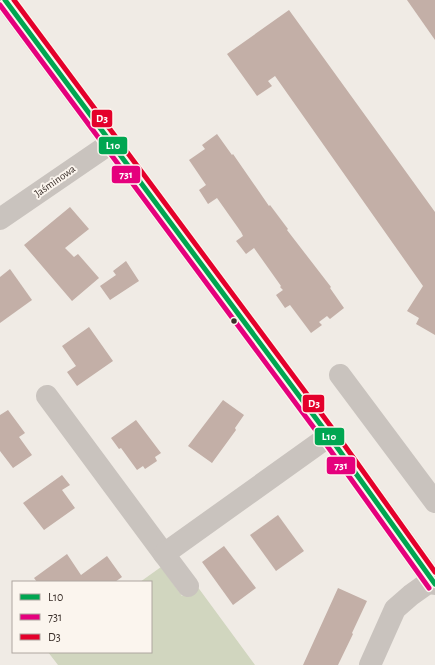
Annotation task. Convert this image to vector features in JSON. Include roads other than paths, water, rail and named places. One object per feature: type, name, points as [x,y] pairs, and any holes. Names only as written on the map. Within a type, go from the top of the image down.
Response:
[{"type":"street","points":[[5,0],[329,436],[434,582],[411,595],[395,609],[370,665]]},
{"type":"street","name":"Jaśminowa","points":[[0,219],[111,143]]},
{"type":"street","points":[[340,375],[435,502]]},
{"type":"street","points":[[47,396],[188,586]]},
{"type":"street","points":[[164,554],[329,436]]}]
